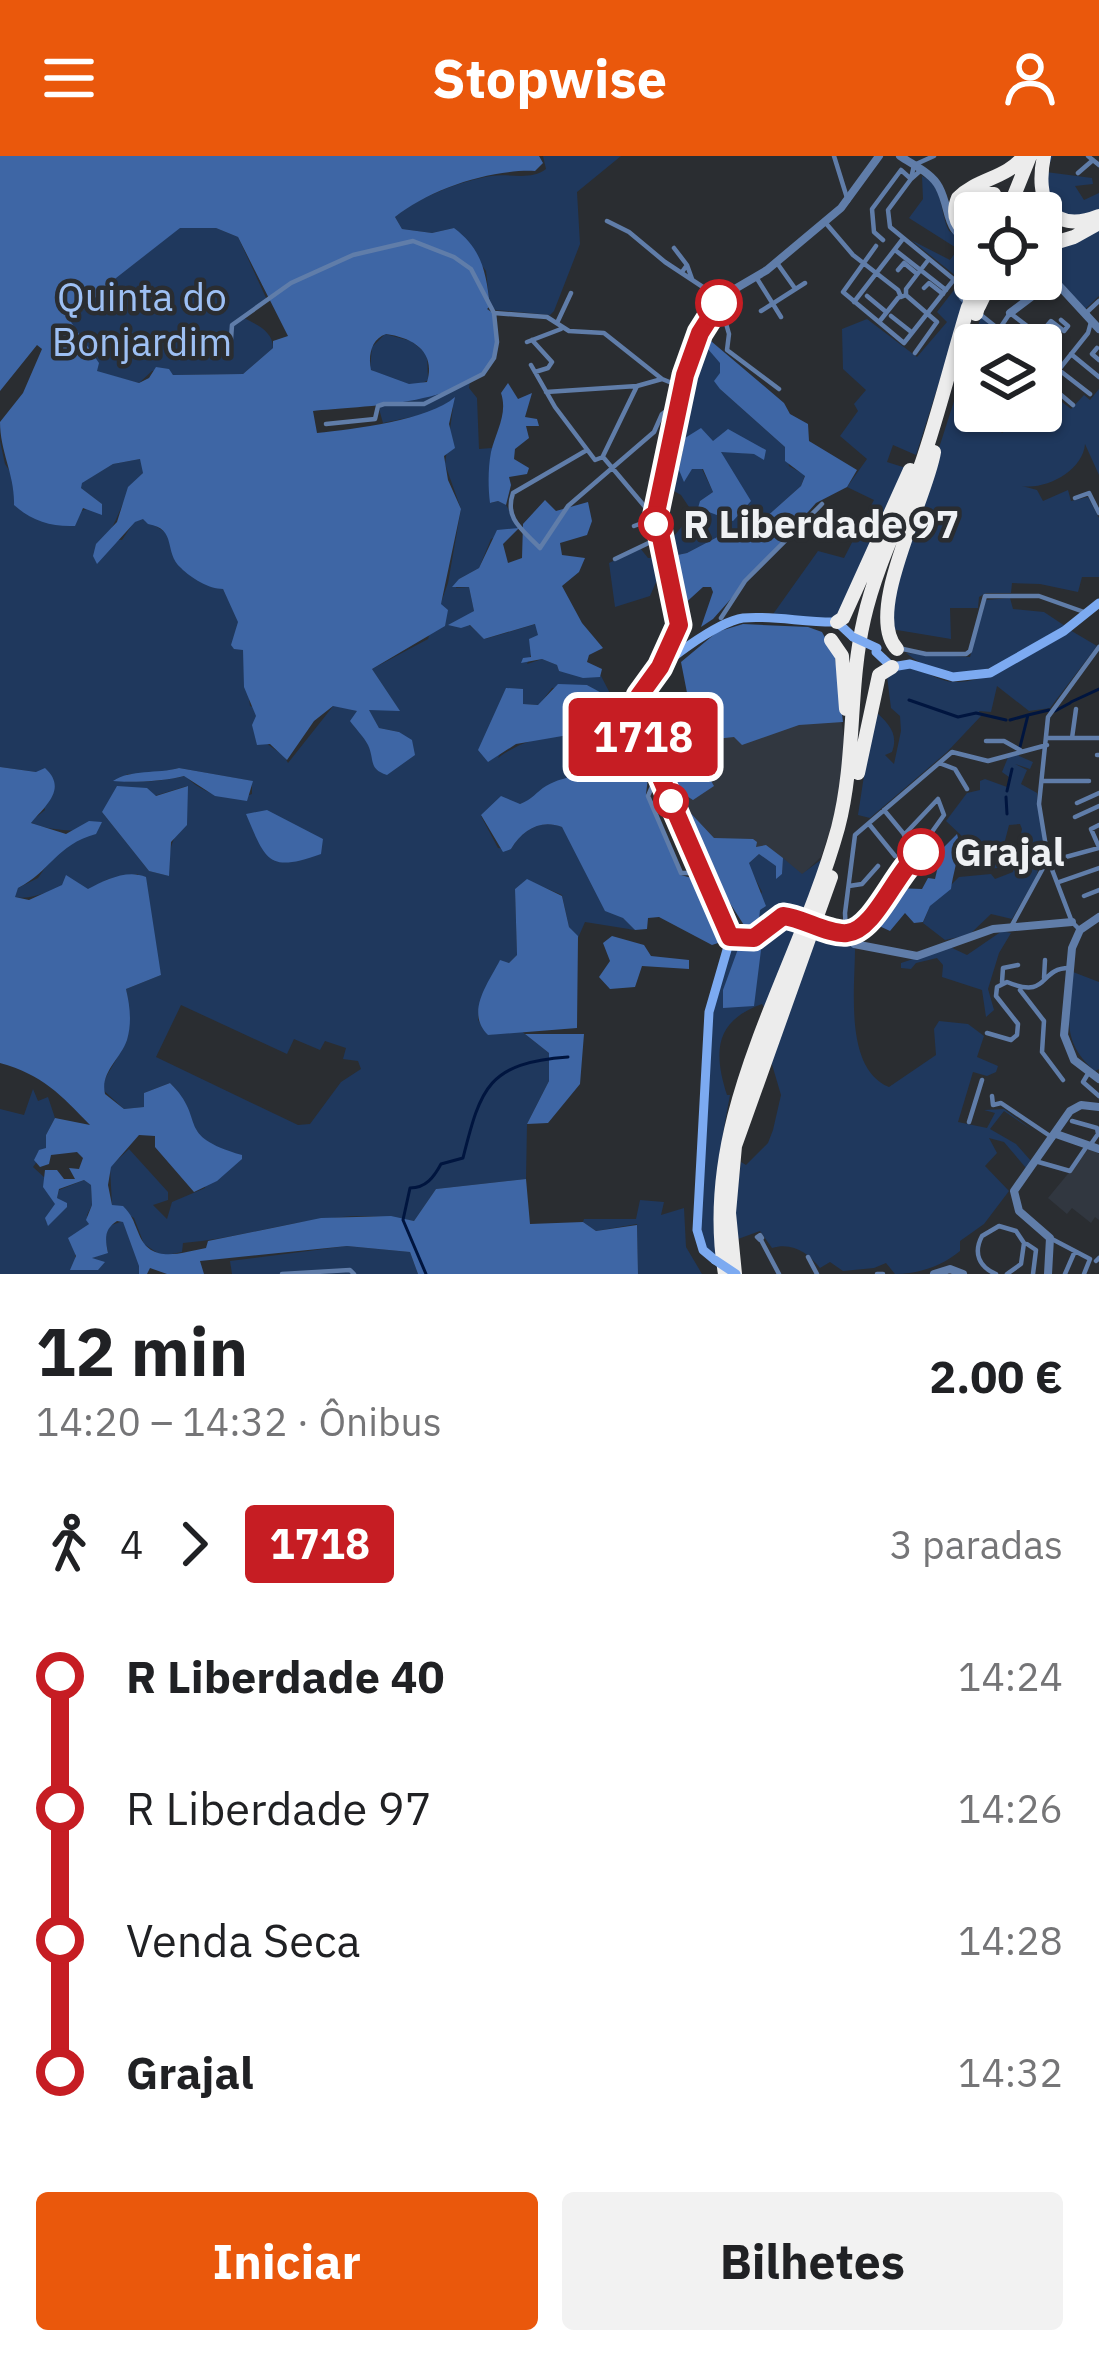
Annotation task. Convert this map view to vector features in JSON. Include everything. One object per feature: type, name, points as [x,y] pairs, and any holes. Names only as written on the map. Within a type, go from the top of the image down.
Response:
[{"type":"highway","points":[[1013,192],[1028,156]]},
{"type":"highway","points":[[965,192],[1009,172],[1028,156]]},
{"type":"highway","points":[[1026,192],[1042,156]]},
{"type":"highway","points":[[1042,156],[1040,188],[1049,210],[1074,222],[1098,221]]},
{"type":"highway","points":[[1062,234],[1098,221]]},
{"type":"highway","points":[[735,1274],[729,1197],[738,1133],[843,839],[880,675],[890,655],[888,597],[975,300]]},
{"type":"highway","points":[[845,794],[843,618],[978,300]]},
{"type":"highway","points":[[729,1128],[826,865],[845,794],[864,620],[946,382]]},
{"type":"highway","points":[[858,773],[875,609],[934,452]]},
{"type":"highway","points":[[764,1013],[779,991]]},
{"type":"highway","points":[[767,1064],[777,1027]]},
{"type":"highway","points":[[725,1274],[719,1202],[734,1093]]},
{"type":"highway","points":[[729,1197],[735,1171]]},
{"type":"main road","points":[[735,1274],[703,1250],[697,1230],[712,997],[730,937],[637,720],[639,696],[656,673],[735,620],[809,622],[953,677],[990,673],[1072,626],[1099,603]]},
{"type":"street","points":[[834,156],[848,201]]},
{"type":"street","points":[[656,673],[675,640],[678,614],[653,513],[700,333],[720,301],[777,263],[848,201],[879,156]]},
{"type":"street","points":[[900,156],[939,187],[954,231]]},
{"type":"street","points":[[934,156],[918,168],[887,216],[893,232],[953,280],[962,300],[995,324]]},
{"type":"street","points":[[1078,173],[1094,160]]},
{"type":"street","points":[[883,240],[874,232],[872,208],[901,170],[911,179]]},
{"type":"street","points":[[608,221],[706,287],[720,301],[729,334],[727,350],[779,389]]},
{"type":"street","points":[[824,221],[866,265],[937,325],[915,353]]},
{"type":"street","points":[[854,302],[902,239]]},
{"type":"street","points":[[231,339],[232,325],[308,273],[353,255],[408,241],[464,263],[494,313],[496,353],[483,374],[424,404],[378,406],[375,419],[326,424]]},
{"type":"street","points":[[876,246],[842,292],[904,343],[953,280]]},
{"type":"street","points":[[674,248],[686,260],[692,279]]},
{"type":"street","points":[[895,250],[944,292]]},
{"type":"street","points":[[879,322],[929,260]]},
{"type":"street","points":[[777,263],[795,289]]},
{"type":"street","points":[[898,270],[904,263],[919,272]]},
{"type":"street","points":[[682,272],[687,265]]},
{"type":"street","points":[[756,277],[781,317]]},
{"type":"street","points":[[924,288],[928,283],[944,292]]},
{"type":"street","points":[[761,311],[805,284]]},
{"type":"street","points":[[557,322],[571,292]]},
{"type":"street","points":[[867,296],[912,332]]},
{"type":"street","points":[[1062,296],[1092,325]]},
{"type":"street","points":[[1003,324],[1024,300]]},
{"type":"street","points":[[1062,366],[1092,325],[1099,301]]},
{"type":"street","points":[[494,313],[547,317],[574,333],[604,333],[662,379],[683,387]]},
{"type":"street","points":[[1010,313],[1039,335],[1051,321],[1064,331],[1068,326],[1061,320]]},
{"type":"street","points":[[535,372],[552,362],[530,341],[564,328]]},
{"type":"street","points":[[1097,348],[1092,354],[1099,360]]},
{"type":"street","points":[[1071,354],[1099,377]]},
{"type":"street","points":[[531,364],[595,460],[603,457],[637,386]]},
{"type":"street","points":[[1062,372],[1090,394]]},
{"type":"street","points":[[546,392],[637,386],[662,379]]},
{"type":"street","points":[[1062,396],[1073,405]]},
{"type":"street","points":[[587,450],[513,493],[508,506],[512,519],[540,548],[568,506],[614,470],[680,400]]},
{"type":"street","points":[[661,415],[676,422]]},
{"type":"street","points":[[603,457],[653,513]]},
{"type":"street","points":[[1075,498],[1089,494],[1099,513]]},
{"type":"street","points":[[721,618],[745,581],[822,504]]},
{"type":"street","points":[[634,526],[653,513]]},
{"type":"street","points":[[614,559],[659,538]]},
{"type":"street","points":[[890,655],[966,655],[985,596],[1040,596],[1084,612]]},
{"type":"street","points":[[675,640],[690,647]]},
{"type":"street","points":[[675,640],[680,655]]},
{"type":"street","points":[[1080,930],[1072,922],[1040,821],[1042,781],[1050,741],[1048,717],[1099,647]]},
{"type":"street","points":[[1072,738],[1076,709]]},
{"type":"street","points":[[846,933],[853,837],[952,752],[993,760],[1050,741],[1099,738]]},
{"type":"street","points":[[986,741],[1004,741],[1021,751]]},
{"type":"street","points":[[939,763],[955,769],[968,788]]},
{"type":"street","points":[[661,778],[654,782],[649,796],[681,873],[692,873]]},
{"type":"street","points":[[1042,781],[1089,781]]},
{"type":"street","points":[[1077,803],[1099,789]]},
{"type":"street","points":[[846,933],[871,922],[883,897],[945,812],[935,800],[904,835]]},
{"type":"street","points":[[1075,817],[1099,806]]},
{"type":"street","points":[[884,810],[918,851]]},
{"type":"street","points":[[869,824],[895,856]]},
{"type":"street","points":[[1012,925],[1050,860],[1099,847],[1091,830],[1099,825]]},
{"type":"street","points":[[849,886],[862,884],[878,866]]},
{"type":"street","points":[[1059,882],[1099,868]]},
{"type":"street","points":[[1084,896],[1099,890]]},
{"type":"street","points":[[730,937],[754,938],[778,917],[797,918],[846,933],[854,944],[917,956],[1012,925],[1072,922]]},
{"type":"street","points":[[1099,917],[1080,930],[1069,968],[1066,1042],[1074,1060],[1099,1079]]},
{"type":"street","points":[[1036,987],[1046,975],[1046,960]]},
{"type":"street","points":[[987,1033],[1011,1040],[1017,1035],[1016,1020],[996,997],[1003,968],[1018,965]]},
{"type":"street","points":[[1020,989],[1036,987],[1055,969],[1069,968]]},
{"type":"street","points":[[1002,983],[1020,989],[1044,1021],[1042,1052],[1063,1080]]},
{"type":"street","points":[[1089,1072],[1083,1082],[1099,1096]]},
{"type":"street","points":[[969,1122],[982,1080]]},
{"type":"street","points":[[975,1102],[991,1102],[998,1094],[1001,1103],[1057,1135],[1093,1145]]},
{"type":"street","points":[[1084,1274],[1096,1260],[1051,1242],[1016,1208],[1013,1194],[1075,1108],[1099,1107]]},
{"type":"street","points":[[1035,1161],[1070,1171],[1098,1136],[1096,1128],[1072,1121]]},
{"type":"street","points":[[1016,1231],[1027,1218]]},
{"type":"street","points":[[996,1274],[982,1265],[978,1243],[993,1227],[1016,1231],[1036,1250],[1033,1274]]},
{"type":"street","points":[[761,1240],[779,1274]]},
{"type":"street","points":[[1048,1274],[1051,1242]]},
{"type":"street","points":[[1007,1274],[1022,1264],[1024,1243]]},
{"type":"street","points":[[1065,1274],[1075,1251]]},
{"type":"street","points":[[808,1257],[817,1274]]},
{"type":"street","points":[[934,1274],[944,1269],[963,1274]]},
{"type":"street","points":[[282,1274],[350,1270],[354,1274]]},
{"type":"shaded area","points":[[0,156],[539,156],[543,163],[535,171],[499,173],[461,183],[395,217],[402,229],[432,233],[454,228],[477,253],[495,332],[495,350],[486,368],[444,393],[416,400],[313,411],[317,433],[410,417],[455,397],[449,424],[455,448],[444,456],[461,509],[441,604],[448,610],[445,626],[372,669],[400,711],[369,710],[379,728],[412,740],[415,755],[387,775],[374,767],[368,745],[350,721],[357,711],[333,706],[314,721],[287,760],[270,744],[257,745],[252,725],[256,716],[244,687],[243,650],[231,645],[238,622],[223,589],[200,582],[176,562],[163,531],[143,519],[135,522],[97,564],[96,544],[117,522],[128,487],[143,473],[140,459],[113,464],[82,483],[81,488],[102,504],[102,515],[83,508],[75,526],[42,522],[14,505],[0,422],[23,393],[42,349],[37,345],[0,391]],"holes":[[[180,228],[216,228],[238,237],[288,336],[273,341],[273,348],[243,374],[173,375],[169,369],[156,367],[139,383],[97,371],[99,363],[71,322],[111,282]],[[386,334],[420,348],[428,362],[427,382],[409,384],[371,370],[372,349]]]},
{"type":"shaded area","points":[[705,336],[784,403],[790,414],[808,424],[809,441],[857,470],[847,487],[816,503],[701,627],[711,587],[703,587],[681,607],[668,557],[687,553],[725,533],[746,535],[801,486],[805,476],[785,461],[785,447],[714,381],[720,363],[701,341]]},
{"type":"shaded area","points":[[508,383],[518,399],[532,393],[525,417],[537,419],[539,426],[526,426],[529,438],[515,449],[514,459],[529,468],[527,474],[509,477],[506,505],[490,503],[489,478],[502,415],[501,393]]},
{"type":"shaded area","points":[[701,428],[713,441],[728,429],[766,450],[764,460],[754,454],[721,452],[751,501],[733,521],[698,508],[713,492],[703,469],[692,469],[684,482],[679,470],[685,438]]},
{"type":"shaded area","points":[[545,500],[556,511],[588,502],[592,521],[587,535],[560,543],[562,555],[585,558],[579,572],[562,586],[582,623],[603,648],[589,655],[587,662],[602,669],[600,677],[559,671],[557,665],[542,659],[521,663],[531,657],[529,639],[538,635],[535,624],[484,639],[470,625],[448,625],[474,611],[469,587],[452,587],[479,568],[497,530],[519,528],[503,544],[508,563],[522,558],[523,524]]},
{"type":"shaded area","points":[[743,624],[822,632],[835,656],[843,722],[799,725],[742,745],[734,737],[715,739],[695,753],[714,786],[693,800],[671,786],[658,754],[700,731],[681,662],[717,632]]},
{"type":"shaded area","points":[[558,684],[587,685],[631,709],[650,762],[646,794],[681,875],[695,879],[717,923],[718,943],[712,945],[659,917],[648,918],[647,929],[635,930],[623,918],[605,911],[562,827],[533,828],[503,852],[481,815],[501,796],[520,804],[546,786],[579,775],[600,756],[597,745],[574,734],[516,744],[488,762],[478,750],[506,688],[523,689],[523,704],[538,705]]},
{"type":"shaded area","points":[[840,713],[844,737],[841,797],[821,857],[802,875],[728,857],[687,818],[673,784],[682,747],[748,716]]},
{"type":"shaded area","points":[[0,767],[36,772],[45,768],[52,776],[52,797],[31,823],[66,834],[89,821],[102,822],[96,834],[62,851],[18,888],[15,897],[29,900],[62,885],[66,875],[88,889],[124,875],[146,877],[161,975],[126,989],[129,1034],[105,1079],[105,1094],[124,1109],[144,1107],[144,1093],[170,1083],[207,1141],[242,1155],[217,1181],[194,1192],[155,1147],[155,1136],[139,1135],[111,1167],[108,1185],[112,1205],[126,1209],[150,1249],[166,1254],[186,1252],[206,1248],[208,1241],[321,1218],[391,1216],[414,1221],[436,1189],[526,1179],[530,1224],[583,1222],[596,1231],[637,1225],[638,1274],[418,1274],[410,1252],[347,1246],[200,1261],[204,1274],[167,1274],[150,1268],[147,1274],[139,1274],[123,1222],[117,1221],[106,1235],[108,1253],[92,1258],[105,1262],[98,1270],[70,1270],[76,1256],[68,1238],[89,1224],[91,1185],[84,1180],[59,1189],[57,1198],[67,1207],[48,1226],[45,1218],[55,1204],[43,1187],[45,1170],[75,1179],[69,1168],[79,1169],[83,1158],[77,1152],[51,1155],[49,1164],[40,1167],[34,1160],[46,1148],[46,1135],[55,1118],[90,1125],[50,1087],[0,1063]]},
{"type":"shaded area","points":[[179,768],[253,781],[247,801],[215,796],[184,776],[113,781]]},
{"type":"shaded area","points":[[117,786],[147,788],[156,796],[188,786],[187,825],[171,842],[169,876],[149,871],[102,812]]},
{"type":"shaded area","points":[[683,805],[714,838],[753,839],[756,847],[766,845],[783,858],[782,874],[776,879],[776,866],[759,854],[749,863],[766,906],[760,910],[758,929],[749,933],[726,897],[718,895],[698,855],[704,850],[699,840],[689,836],[677,810]]},
{"type":"shaded area","points":[[267,810],[323,839],[321,854],[290,862],[271,859],[246,814]]},
{"type":"shaded area","points":[[957,834],[951,889],[930,906],[923,922],[914,923],[905,913],[890,931],[875,924],[895,888],[922,889],[928,878],[935,879],[942,849]]},
{"type":"shaded area","points":[[527,879],[562,896],[569,927],[578,936],[577,1028],[488,1035],[478,1017],[481,998],[500,960],[509,963],[517,955],[515,889]]},
{"type":"shaded area","points":[[612,936],[644,945],[651,956],[689,960],[689,969],[642,966],[635,987],[610,989],[599,977],[610,961],[603,943]]},
{"type":"shaded area","points":[[738,949],[761,950],[754,1006],[723,1008],[723,990]]},
{"type":"shaded area","points":[[525,1034],[584,1034],[580,1084],[548,1123],[527,1124],[549,1081],[549,1053]]},
{"type":"shaded area","points":[[1090,1147],[1099,1154],[1099,1220],[1095,1217],[1091,1223],[1072,1208],[1067,1214],[1048,1198]]},
{"type":"green space","points":[[543,156],[621,156],[577,192],[580,244],[554,311],[550,315],[496,310],[490,306],[486,271],[454,228],[432,233],[402,229],[395,217],[466,182],[540,173],[546,169]]},
{"type":"green space","points":[[1047,156],[1053,156],[1046,172],[1092,178],[1093,184],[1075,186],[1084,200],[1099,193],[1099,214],[1083,219],[1062,216],[1062,192],[1046,192],[1045,171]]},
{"type":"green space","points":[[922,176],[938,192],[954,246],[909,218],[923,199]]},
{"type":"green space","name":"Quinta do Bonjardim","points":[[179,228],[216,228],[238,237],[267,300],[244,318],[267,333],[273,348],[243,374],[173,375],[168,369],[152,371],[139,383],[97,372],[96,359],[70,323],[111,282]]},
{"type":"green space","points":[[1099,228],[1099,296],[1084,310],[1062,283],[1062,242]]},
{"type":"green space","points":[[911,240],[950,260],[954,254],[954,274]]},
{"type":"green space","points":[[954,290],[954,300],[964,304],[916,455],[893,445],[887,462],[906,468],[838,618],[771,617],[818,551],[844,558],[874,500],[847,487],[867,459],[840,436],[866,390],[843,369],[842,329],[867,319],[917,357],[947,322],[937,312]]},
{"type":"green space","points":[[385,334],[411,341],[427,354],[428,380],[406,384],[370,369],[372,347]]},
{"type":"green space","points":[[701,341],[720,362],[720,389],[785,447],[789,466],[805,475],[801,486],[746,535],[725,533],[687,553],[668,557],[665,547],[693,513],[681,495],[667,487]],"holes":[[[722,434],[754,454],[720,451],[732,521],[700,501],[713,492],[702,469],[692,469]]]},
{"type":"green space","points":[[470,381],[477,398],[479,449],[492,448],[491,503],[506,505],[519,528],[491,539],[479,568],[459,579],[456,588],[469,587],[474,611],[456,625],[469,625],[485,639],[536,624],[539,635],[527,664],[542,659],[557,665],[559,671],[601,676],[614,701],[587,685],[552,688],[539,705],[523,704],[498,758],[533,740],[560,735],[597,745],[600,756],[561,787],[481,816],[498,848],[511,849],[539,825],[562,827],[635,930],[585,922],[578,938],[569,927],[562,895],[527,880],[515,889],[517,955],[509,963],[500,961],[478,1020],[488,1035],[520,1030],[549,1053],[549,1081],[527,1124],[526,1179],[436,1189],[414,1221],[354,1216],[326,1219],[183,1243],[182,1252],[162,1256],[144,1244],[134,1218],[112,1205],[110,1167],[129,1149],[168,1192],[168,1200],[153,1205],[167,1219],[172,1202],[205,1188],[212,1146],[198,1133],[170,1083],[144,1093],[145,1107],[124,1109],[102,1089],[125,1036],[126,989],[161,975],[138,874],[108,879],[88,890],[68,887],[14,897],[18,888],[38,878],[54,855],[75,839],[95,834],[30,822],[45,810],[36,772],[0,767],[0,441],[5,464],[15,479],[81,511],[102,504],[81,483],[113,464],[140,459],[143,473],[105,539],[122,540],[134,522],[143,518],[168,534],[181,568],[223,589],[239,622],[236,633],[243,649],[250,706],[266,743],[288,763],[334,705],[357,711],[369,746],[399,732],[379,728],[368,709],[399,710],[372,669],[428,639],[448,583],[461,509],[445,464],[453,408],[448,403],[430,413],[383,423],[378,405]],"holes":[[[179,768],[252,781],[252,794],[216,795],[185,776],[125,782],[127,774]],[[187,786],[187,824],[173,841],[169,876],[149,871],[102,812]],[[181,1005],[287,1054],[294,1039],[320,1050],[325,1041],[346,1048],[343,1059],[358,1061],[361,1069],[341,1082],[310,1124],[298,1125],[156,1057]]]},
{"type":"green space","points":[[1099,389],[1099,475],[1085,444],[1078,462],[1062,476],[1042,485],[1022,486],[1037,490],[1043,501],[1068,490],[1071,501],[1088,497],[1099,518],[1099,577],[1082,577],[1078,592],[1012,583],[1011,593],[979,597],[978,608],[950,608],[951,639],[891,629],[896,582],[954,401],[954,432],[1062,432],[1062,402],[1071,409],[1084,395],[1090,400]]},
{"type":"green space","points":[[640,548],[648,558],[662,558],[663,566],[650,596],[615,607],[609,563]]},
{"type":"green space","points":[[1010,598],[1013,609],[1044,612],[1065,626],[1007,660],[968,673],[948,673],[906,653],[970,657],[986,600]]},
{"type":"green space","points":[[1070,630],[1097,646],[1050,708],[1029,711],[997,686],[991,712],[979,711],[981,716],[947,752],[870,818],[858,815],[874,710],[893,734],[892,752],[885,755],[894,764],[901,731],[900,716],[891,708],[887,676],[909,668],[948,681],[974,680],[1017,662]]},
{"type":"green space","points":[[1019,752],[1033,762],[1030,769],[1015,764],[1027,770],[1021,784],[1037,793],[1044,850],[1036,877],[1012,919],[991,914],[969,935],[945,940],[923,923],[930,906],[959,877],[991,874],[995,879],[1013,872],[1022,829],[1020,824],[1009,825],[998,868],[985,869],[985,863],[972,862],[967,869],[955,865],[965,839],[946,821],[967,793],[980,790],[980,781],[1007,787],[1009,777],[1002,772],[1009,755]]},
{"type":"green space","points":[[759,854],[777,866],[776,877],[782,874],[783,858],[802,874],[822,859],[803,916],[779,913],[753,935],[733,933],[718,895],[726,897],[742,928],[762,892],[748,864]]},
{"type":"green space","points":[[781,918],[801,922],[765,1009],[762,1004],[746,1011],[722,1039],[720,1065],[730,1095],[718,1176],[719,1258],[703,1245],[701,1225],[709,1039],[716,995],[734,941],[757,941]]},
{"type":"green space","points":[[818,926],[843,935],[855,949],[858,1046],[875,1078],[889,1087],[936,1055],[934,1029],[939,1021],[968,1024],[984,1036],[977,1057],[998,1066],[987,1076],[973,1072],[958,1122],[987,1128],[995,1113],[984,1110],[1004,1109],[1032,1130],[1004,1111],[990,1129],[1016,1144],[1031,1161],[1026,1168],[1004,1142],[989,1138],[997,1153],[985,1166],[1009,1191],[984,1224],[960,1241],[960,1251],[930,1268],[895,1274],[886,1263],[843,1271],[830,1262],[820,1268],[799,1250],[772,1248],[760,1231],[738,1239],[735,1210],[741,1162],[746,1165],[768,1143],[773,1130],[781,1095],[771,1061]]},
{"type":"green space","points":[[1002,931],[1011,933],[988,989],[994,1010],[986,1017],[982,990],[942,977],[943,965],[937,958],[911,969],[901,968],[901,963],[950,947],[967,955]]},
{"type":"green space","points":[[1073,972],[1099,982],[1099,1069],[1095,1071],[1071,1038]]},
{"type":"green space","points":[[33,1089],[38,1101],[48,1097],[55,1118],[46,1135],[46,1149],[33,1167],[45,1178],[44,1187],[56,1204],[45,1223],[63,1202],[57,1198],[59,1190],[84,1180],[91,1185],[92,1205],[89,1224],[75,1236],[75,1264],[108,1252],[109,1226],[123,1221],[139,1274],[0,1274],[0,1109],[24,1115]]},
{"type":"green space","points":[[640,1200],[664,1202],[661,1215],[684,1208],[686,1247],[702,1274],[638,1274],[637,1224],[596,1231],[583,1222],[636,1219]]},
{"type":"green space","points":[[347,1246],[410,1252],[418,1274],[232,1274],[230,1261]]},
{"type":"waterway","points":[[1071,702],[1099,689]]},
{"type":"waterway","points":[[909,700],[958,717],[976,713],[1006,720]]},
{"type":"waterway","points":[[1055,711],[1070,703]]},
{"type":"waterway","points":[[1020,747],[1028,715],[1049,710]]},
{"type":"waterway","points":[[1010,720],[1028,715]]},
{"type":"waterway","points":[[1007,791],[1012,769]]},
{"type":"waterway","points":[[1006,797],[1007,814]]},
{"type":"waterway","points":[[426,1274],[403,1220],[410,1188],[429,1181],[441,1164],[463,1158],[483,1096],[504,1073],[520,1065],[568,1057]]},
{"type":"bus line","name":"1718","points":[[719,303],[700,333],[685,375],[656,513],[679,625],[660,667],[639,696],[641,732],[730,937],[754,938],[783,916],[852,932],[871,922],[883,897],[921,852]]},
{"type":"place","name":"R Liberdade 97","points":[[656,524]]},
{"type":"place","name":"Grajal","points":[[921,852]]}]
